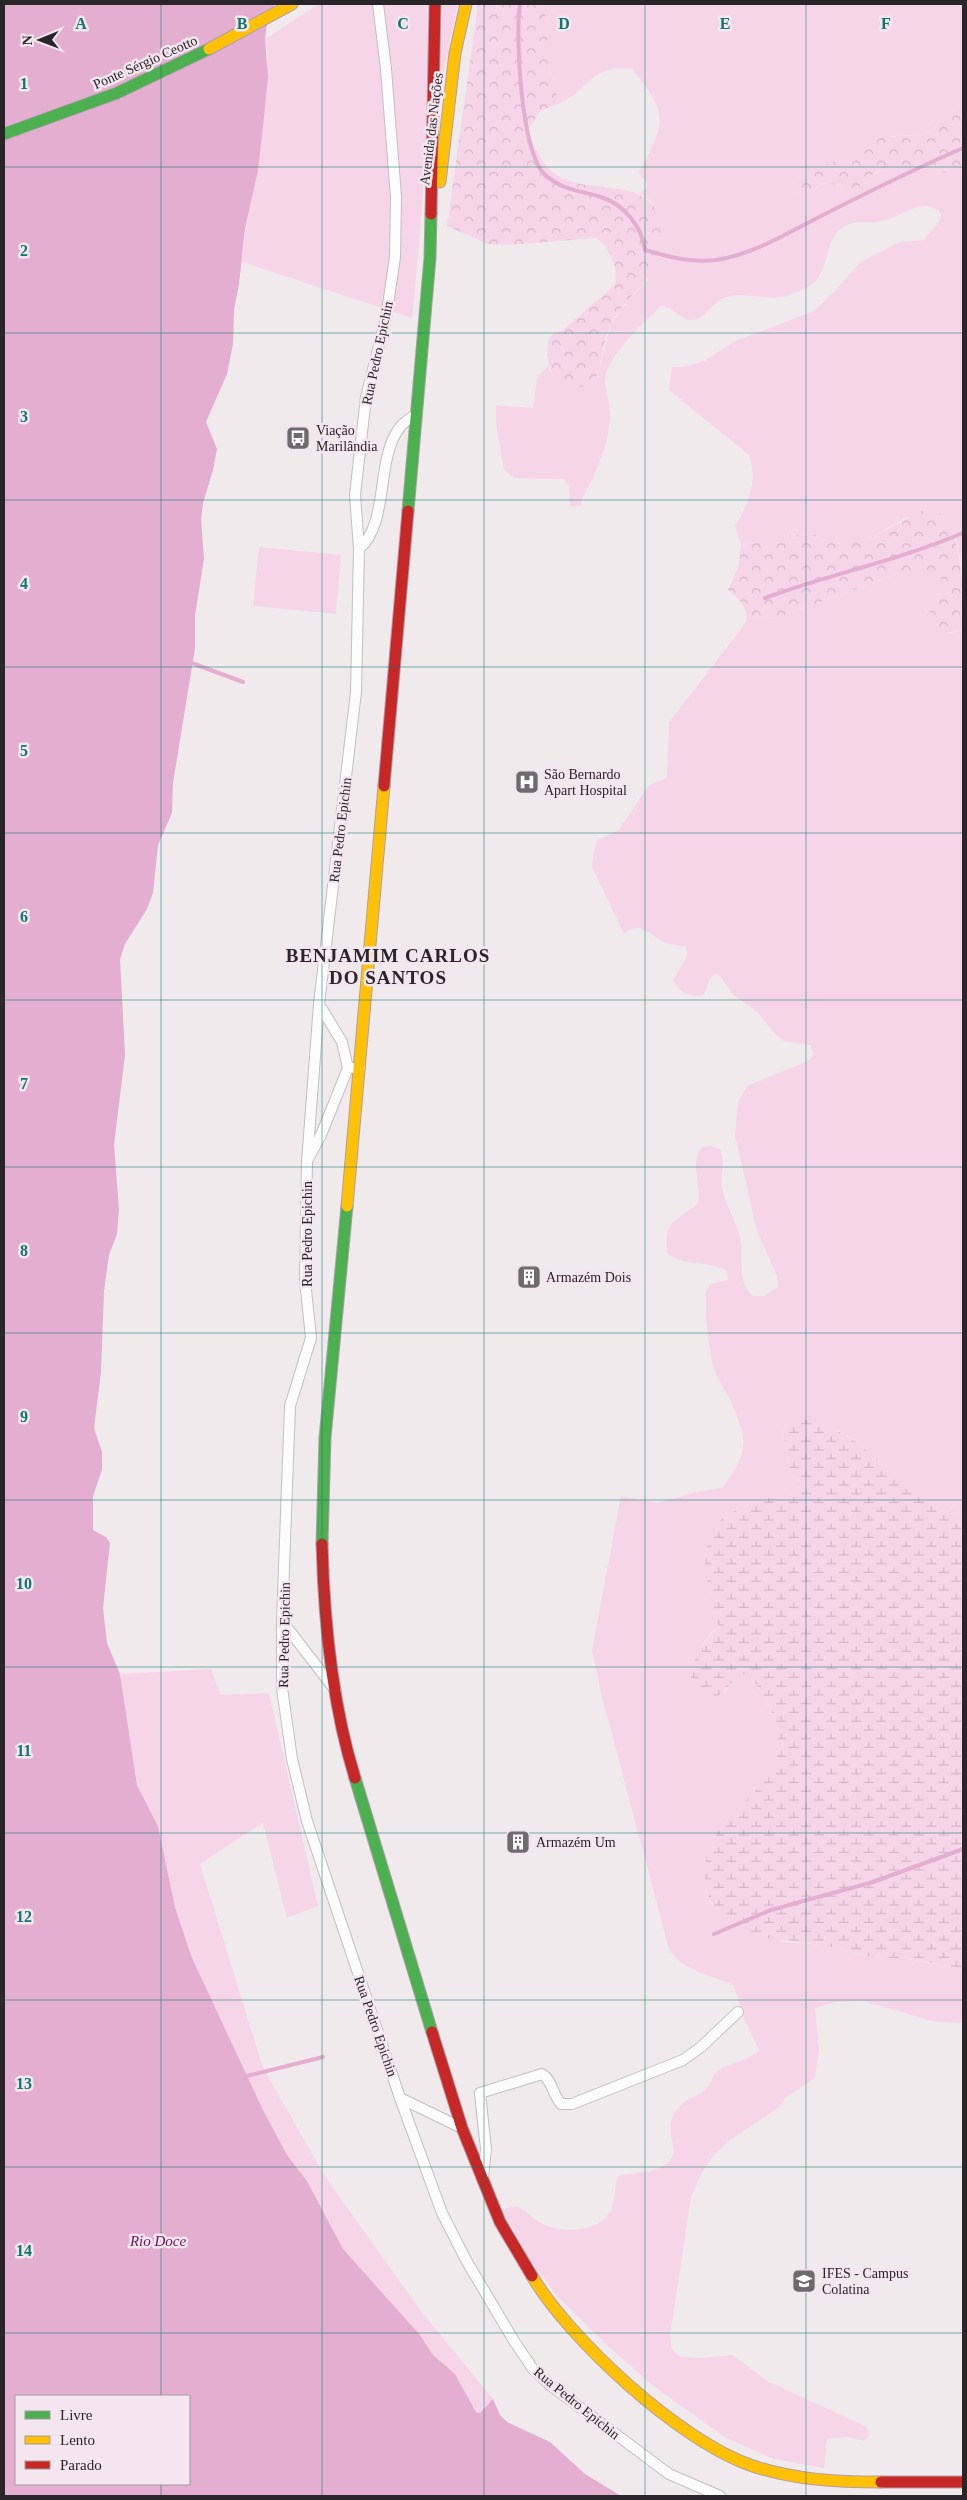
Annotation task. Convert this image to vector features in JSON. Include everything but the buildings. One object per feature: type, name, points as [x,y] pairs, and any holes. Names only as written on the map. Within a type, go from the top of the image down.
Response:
[{"type":"main road","name":"Ponte Sérgio Ceotto","points":[[4,134],[117,93],[181,64],[292,4]]},
{"type":"main road","points":[[435,4],[430,258],[354,1068],[324,1438],[321,1524],[323,1583],[336,1692],[350,1762],[462,2128],[482,2181],[500,2222],[542,2293],[573,2330],[640,2394],[697,2439],[748,2465],[795,2478],[854,2483],[963,2482]]},
{"type":"main road","name":"Avenida das Nações","points":[[430,258],[446,113],[455,53],[466,4]]},
{"type":"street","name":"Rua Pedro Epichin","points":[[378,4],[386,69],[396,197],[395,257],[386,318],[365,407],[355,496],[359,549],[356,692],[319,1004],[306,1162],[305,1280],[311,1338],[290,1406],[282,1621],[282,1688],[292,1760],[307,1821],[400,2098],[442,2213],[466,2260],[533,2369],[550,2385],[669,2474],[720,2496]]},
{"type":"street","points":[[359,549],[367,542],[373,528],[392,443],[402,424],[415,415]]},
{"type":"street","points":[[306,1162],[354,1068],[331,1021],[319,1004]]},
{"type":"street","points":[[282,1621],[336,1692]]},
{"type":"street","points":[[482,2181],[486,2149],[480,2093],[542,2074],[546,2077],[557,2100],[561,2104],[572,2104],[683,2060],[701,2047],[738,2012]]},
{"type":"street","points":[[400,2098],[462,2128]]},
{"type":"green space","points":[[319,4],[427,4],[425,161],[412,318],[242,262],[268,56],[265,39]]},
{"type":"green space","points":[[442,4],[458,4],[441,85]]},
{"type":"green space","points":[[478,4],[536,4],[545,13],[548,24],[547,55],[560,103],[540,111],[527,133],[546,166],[555,174],[569,181],[630,191],[643,197],[654,206],[661,220],[664,245],[657,264],[616,315],[606,336],[597,376],[582,387],[558,381],[554,377],[549,365],[548,342],[554,333],[562,331],[615,285],[614,265],[610,253],[602,243],[597,238],[509,245],[488,244],[447,226]]},
{"type":"green space","points":[[536,4],[963,4],[963,115],[953,111],[938,121],[934,130],[927,135],[891,136],[793,182],[797,195],[814,191],[820,185],[829,182],[845,191],[861,185],[868,178],[884,169],[894,169],[910,176],[923,169],[959,175],[963,172],[963,572],[955,533],[907,517],[873,536],[845,543],[802,535],[741,545],[735,526],[751,492],[753,474],[749,455],[669,390],[672,367],[683,367],[704,361],[733,342],[814,311],[833,293],[860,262],[900,242],[924,240],[939,222],[941,214],[935,208],[928,206],[913,209],[882,221],[846,225],[832,240],[819,277],[808,287],[790,295],[777,298],[743,295],[726,297],[717,302],[702,317],[692,320],[661,306],[637,329],[623,346],[610,364],[606,374],[605,384],[610,410],[607,438],[596,471],[581,501],[581,506],[570,506],[569,487],[564,479],[514,478],[504,470],[496,424],[496,405],[533,408],[537,378],[548,366],[552,375],[582,387],[597,376],[611,325],[620,310],[647,280],[663,226],[652,202],[639,193],[647,189],[647,183],[639,173],[654,142],[660,119],[653,97],[632,69],[618,69],[599,74],[571,97],[560,103],[547,55],[548,23],[545,13]]},
{"type":"green space","points":[[953,111],[963,115],[963,172],[959,175],[923,169],[910,176],[884,170],[874,174],[854,191],[845,191],[829,182],[820,185],[806,196],[797,195],[793,182],[882,137],[927,135],[934,130],[943,113]]},
{"type":"green space","points":[[925,509],[945,515],[956,543],[961,571],[963,630],[942,631],[933,627],[925,618],[942,596],[941,578],[933,572],[902,572],[774,619],[747,618],[741,602],[728,590],[739,565],[741,545],[786,536],[805,535],[819,535],[841,542],[851,542],[880,533]]},
{"type":"green space","points":[[259,547],[341,555],[336,614],[253,606]]},
{"type":"green space","points":[[902,572],[934,572],[941,578],[948,634],[963,630],[963,1514],[931,1503],[900,1480],[856,1442],[842,1433],[824,1427],[789,1422],[782,1430],[791,1473],[801,1483],[798,1491],[763,1500],[718,1523],[706,1562],[707,1580],[719,1627],[711,1633],[700,1649],[724,1693],[736,1678],[744,1674],[756,1685],[773,1716],[777,1730],[779,1751],[776,1765],[768,1778],[736,1810],[717,1833],[710,1847],[706,1863],[706,1879],[708,1894],[712,1904],[783,1942],[825,1945],[885,1959],[907,1959],[963,1969],[963,2023],[936,2022],[863,2001],[836,2002],[815,2008],[819,2050],[815,2078],[786,2097],[779,2107],[729,2141],[714,2155],[702,2172],[691,2197],[670,2336],[672,2349],[680,2357],[702,2358],[733,2355],[769,2382],[865,2426],[870,2434],[864,2441],[846,2437],[827,2439],[824,2468],[774,2459],[726,2438],[655,2387],[610,2348],[556,2295],[531,2261],[502,2209],[517,2206],[539,2222],[557,2229],[578,2230],[598,2224],[611,2210],[618,2176],[645,2172],[664,2166],[669,2162],[673,2151],[671,2124],[678,2108],[706,2089],[718,2070],[750,2057],[759,2050],[744,2019],[734,1986],[683,1964],[669,1949],[601,1693],[592,1650],[621,1496],[658,1503],[700,1491],[722,1488],[737,1465],[743,1446],[741,1426],[714,1369],[707,1331],[706,1292],[710,1284],[728,1280],[727,1271],[712,1265],[674,1258],[667,1253],[670,1226],[698,1203],[696,1161],[702,1147],[711,1146],[720,1149],[723,1159],[722,1187],[740,1238],[744,1283],[753,1296],[764,1296],[778,1287],[777,1276],[757,1231],[735,1136],[738,1102],[747,1086],[808,1061],[814,1054],[810,1045],[784,1041],[776,1035],[757,1012],[734,995],[717,973],[710,978],[704,995],[694,996],[682,991],[673,980],[687,957],[686,946],[666,943],[642,929],[636,928],[624,934],[592,867],[594,849],[598,840],[619,830],[646,789],[652,784],[667,778],[669,722],[742,628],[747,618],[774,619]]},
{"type":"green space","points":[[798,1419],[830,1427],[845,1435],[930,1501],[949,1511],[963,1514],[963,1969],[914,1960],[877,1958],[833,1947],[779,1940],[751,1933],[738,1927],[725,1917],[713,1904],[707,1893],[705,1872],[710,1848],[721,1828],[766,1778],[776,1759],[778,1737],[770,1709],[760,1689],[744,1674],[716,1697],[702,1694],[694,1687],[691,1678],[692,1667],[703,1645],[719,1627],[708,1588],[705,1561],[707,1547],[718,1523],[726,1516],[761,1500],[789,1494],[798,1490],[801,1483],[791,1473],[782,1429],[789,1422]]},
{"type":"green space","points":[[211,1669],[221,1695],[269,1693],[318,1906],[287,1918],[263,1823],[200,1864],[263,2068],[326,2178],[421,2311],[493,2399],[480,2413],[476,2412],[455,2374],[433,2355],[420,2335],[343,2249],[307,2181],[287,2155],[264,2112],[192,1958],[175,1907],[158,1826],[137,1784],[120,1674]]},
{"type":"water","name":"Rio Doce","points":[[4,4],[275,4],[268,16],[265,39],[268,77],[264,117],[258,170],[245,229],[234,310],[233,344],[227,374],[206,422],[217,449],[203,503],[201,519],[204,559],[195,615],[195,648],[173,783],[172,813],[158,845],[153,893],[147,909],[125,944],[120,959],[125,1055],[114,1145],[119,1209],[117,1234],[109,1255],[104,1291],[101,1372],[94,1428],[102,1452],[102,1470],[93,1496],[93,1530],[106,1537],[110,1543],[103,1608],[107,1643],[120,1674],[137,1785],[158,1826],[175,1907],[192,1958],[264,2112],[287,2155],[307,2181],[343,2249],[420,2335],[433,2355],[455,2374],[476,2412],[480,2413],[493,2399],[500,2415],[507,2422],[550,2442],[585,2474],[621,2496],[4,2496]]},
{"type":"waterway","points":[[520,4],[519,67],[525,119],[530,143],[537,162],[545,175],[558,184],[601,197],[617,205],[636,225],[645,250],[671,257],[698,261],[716,260],[745,253],[876,188],[963,148]]},
{"type":"waterway","points":[[765,598],[939,543],[963,533]]},
{"type":"waterway","points":[[189,662],[243,682]]},
{"type":"waterway","points":[[714,1934],[771,1910],[873,1882],[963,1849]]},
{"type":"waterway","points":[[243,2077],[323,2057]]},
{"type":"traffic: fast","points":[[4,134],[117,93],[209,49]]},
{"type":"traffic: fast","points":[[408,511],[430,258],[431,214]]},
{"type":"traffic: fast","points":[[322,1544],[325,1438],[347,1206]]},
{"type":"traffic: fast","points":[[355,1778],[432,2032]]},
{"type":"traffic: slow","points":[[209,49],[292,4]]},
{"type":"traffic: slow","points":[[440,182],[455,53],[466,4]]},
{"type":"traffic: slow","points":[[347,1206],[384,786]]},
{"type":"traffic: slow","points":[[532,2276],[572,2329],[599,2357],[660,2411],[691,2434],[722,2452],[766,2470],[832,2481],[881,2482]]},
{"type":"traffic: jam","points":[[431,214],[435,4]]},
{"type":"traffic: jam","points":[[384,786],[408,511]]},
{"type":"traffic: jam","points":[[322,1544],[327,1632],[335,1692],[340,1721],[355,1778]]},
{"type":"traffic: jam","points":[[432,2032],[462,2128],[500,2222],[532,2276]]},
{"type":"traffic: jam","points":[[881,2482],[963,2482]]},
{"type":"place","name":"Viação Marilândia","points":[[298,438]]},
{"type":"place","name":"São Bernardo Apart Hospital","points":[[527,782]]},
{"type":"place","name":"Armazém Dois","points":[[529,1277]]},
{"type":"place","name":"Armazém Um","points":[[518,1842]]},
{"type":"place","name":"IFES - Campus Colatina","points":[[804,2281]]},
{"type":"district","name":"BENJAMIM CARLOS DO SANTOS","points":[[388,966]]}]
